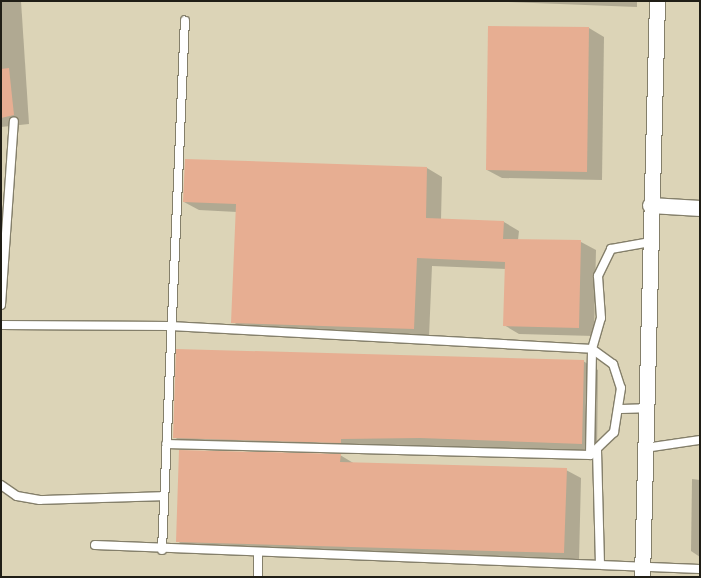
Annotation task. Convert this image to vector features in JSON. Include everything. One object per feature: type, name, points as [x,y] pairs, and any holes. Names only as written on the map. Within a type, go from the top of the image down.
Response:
[{"type":"street","points":[[643,570],[650,205],[657,1]]},
{"type":"street","points":[[650,205],[700,208]]},
{"type":"lane","points":[[162,550],[170,326],[185,20]]},
{"type":"lane","points":[[1,305],[14,121]]},
{"type":"lane","points":[[600,562],[594,453],[592,349],[599,336],[598,276],[602,261],[611,249],[650,242]]},
{"type":"lane","points":[[1,325],[170,326],[592,349],[614,364],[621,409],[614,432],[594,453],[166,444]]},
{"type":"lane","points":[[621,409],[646,408]]},
{"type":"lane","points":[[645,448],[700,440]]},
{"type":"lane","points":[[1,486],[17,496],[40,500],[164,496]]},
{"type":"lane","points":[[95,545],[162,550],[600,562],[643,570],[700,568]]},
{"type":"lane","points":[[258,553],[258,577]]},
{"type":"shaded area","points":[[1,1],[700,1],[700,577],[1,577]]},
{"type":"building","points":[[488,26],[589,27],[587,172],[486,170]]},
{"type":"building","points":[[9,68],[14,115],[1,118],[1,69]]},
{"type":"building","points":[[185,159],[427,167],[426,218],[504,221],[503,239],[581,240],[579,328],[503,326],[505,262],[417,258],[414,329],[231,323],[236,204],[183,202]]},
{"type":"building","points":[[176,349],[584,360],[582,444],[420,438],[341,439],[341,443],[173,438]]},
{"type":"building","points":[[179,450],[341,454],[340,462],[567,468],[564,553],[176,542]]}]
